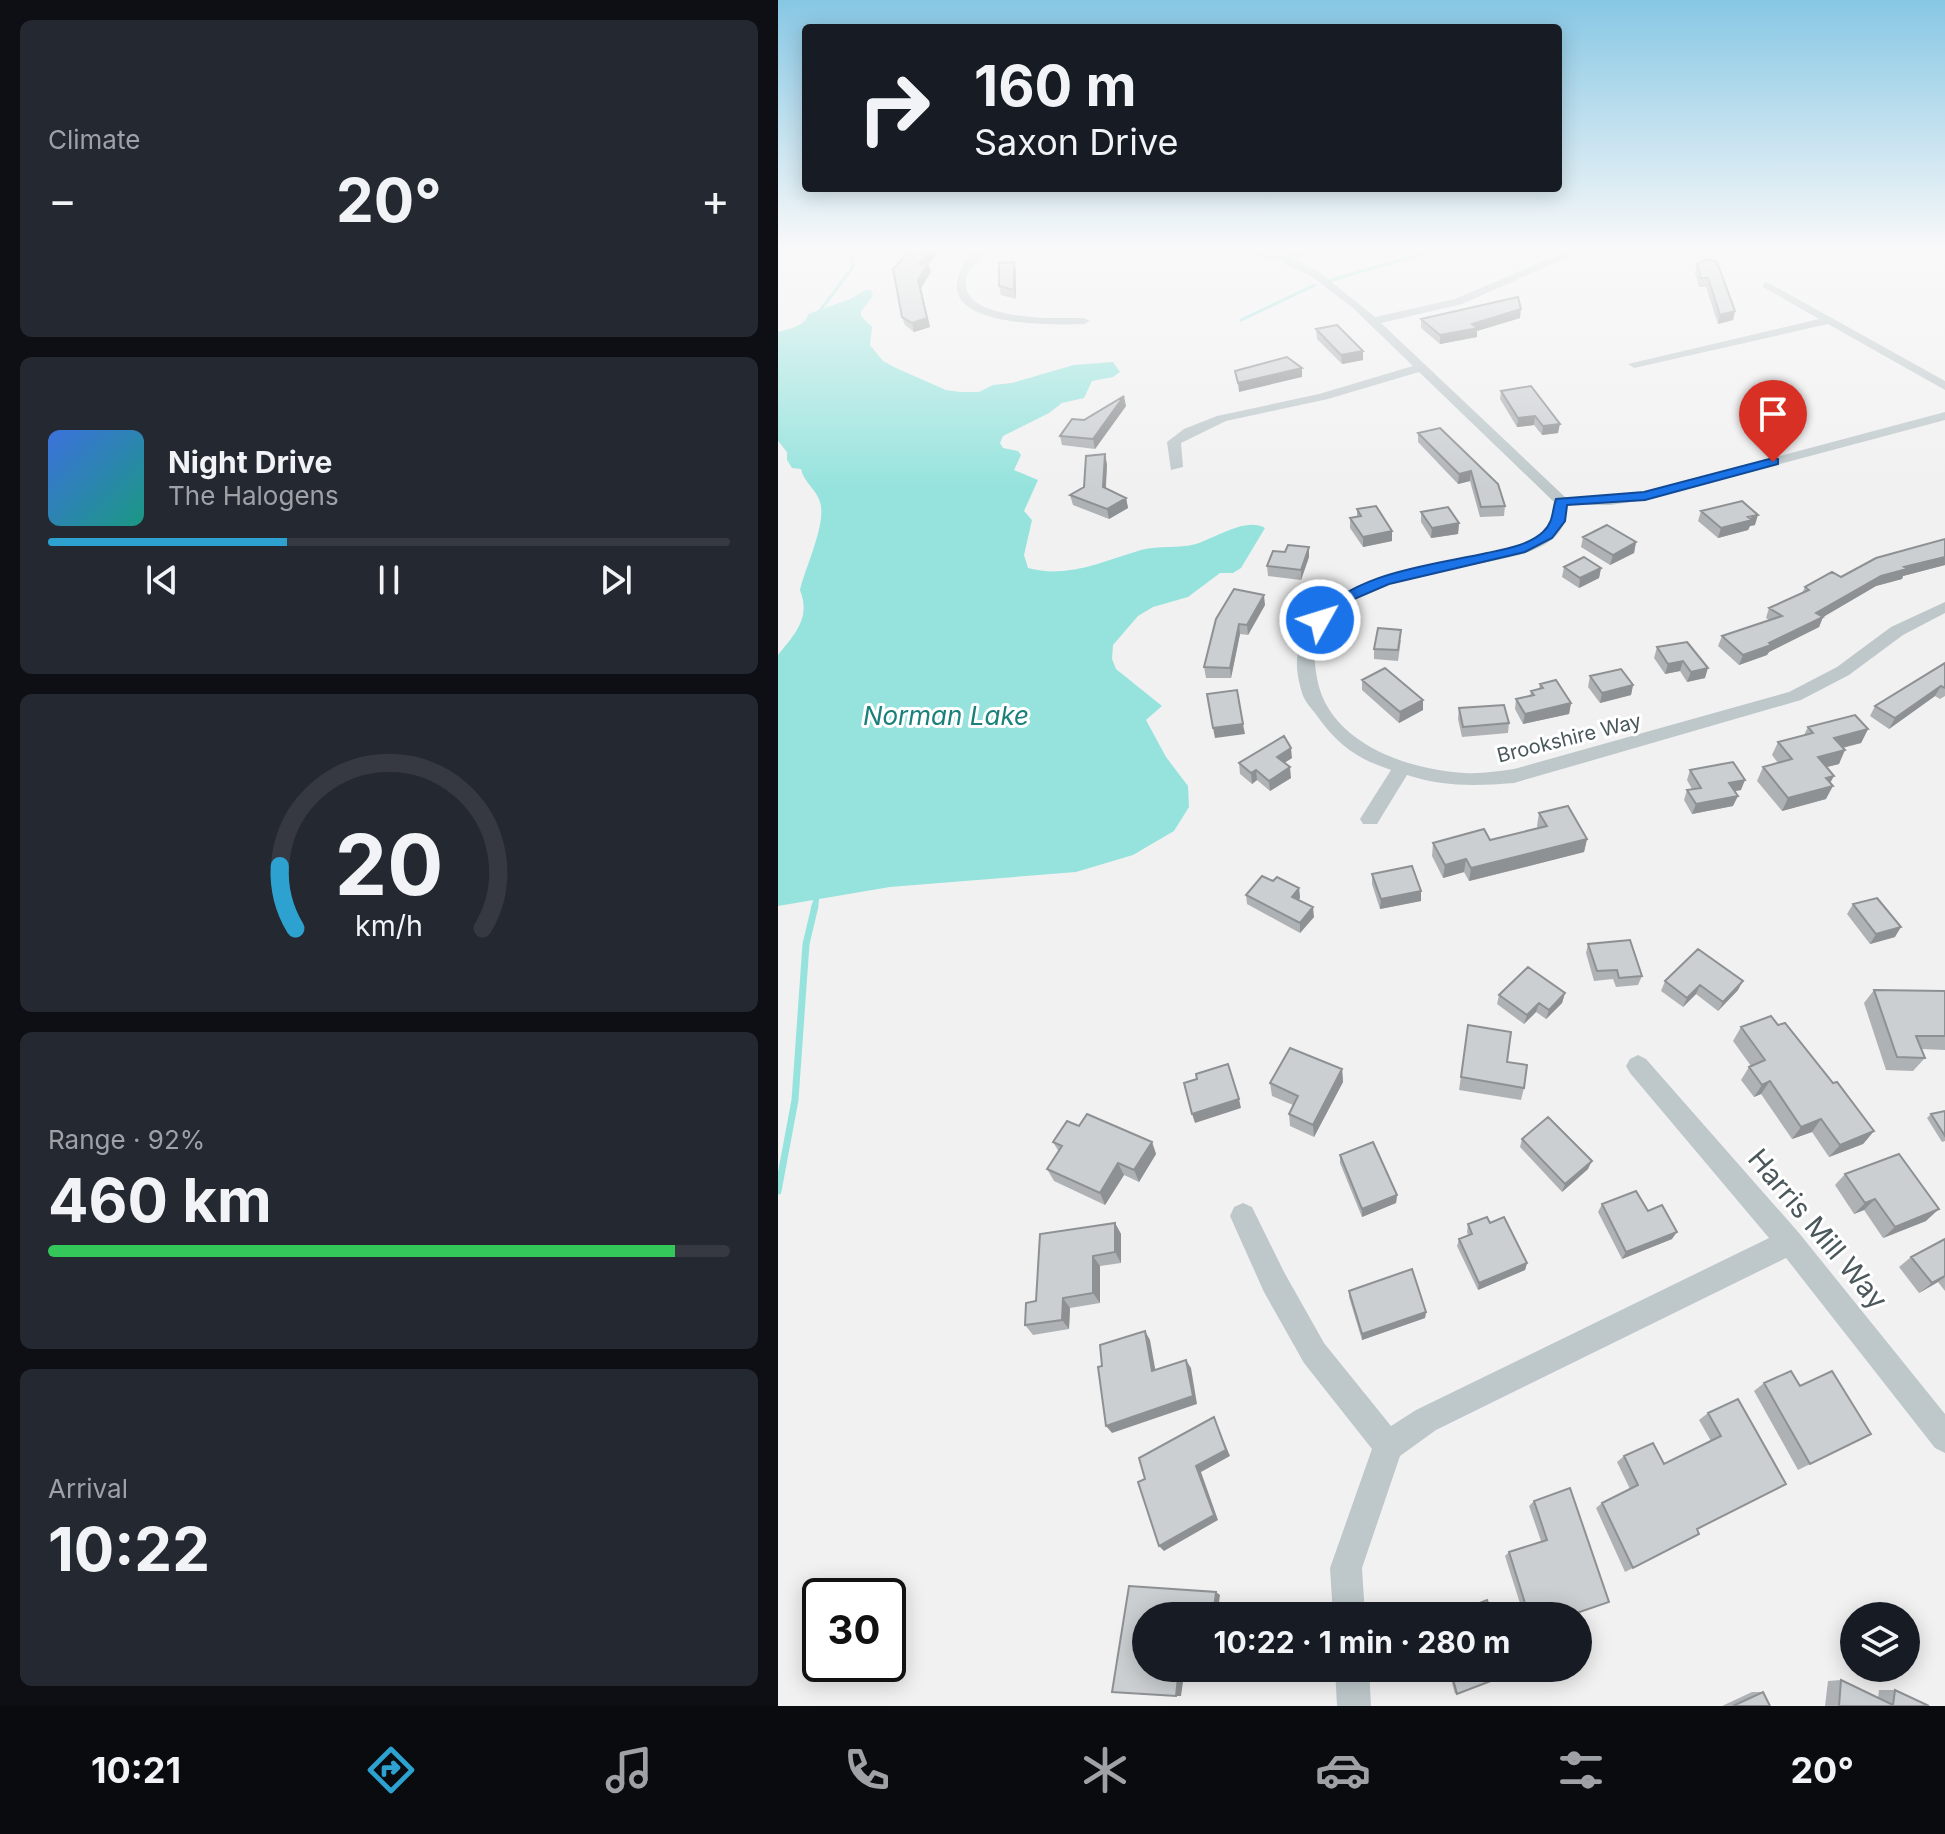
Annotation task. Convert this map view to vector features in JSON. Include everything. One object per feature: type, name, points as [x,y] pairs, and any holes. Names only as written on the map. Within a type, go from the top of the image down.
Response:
[{"type":"street","points":[[1381,329],[1561,501],[1645,496],[1945,416]]},
{"type":"street","points":[[1634,364],[1792,329]]},
{"type":"street","points":[[1846,329],[1945,386]]},
{"type":"street","points":[[1176,467],[1174,442],[1191,428],[1221,417],[1273,409],[1334,394],[1422,367]]},
{"type":"street","name":"Brookshire Way","points":[[1561,501],[1559,521],[1548,535],[1521,550],[1384,581],[1349,596],[1320,620],[1304,652],[1311,695],[1341,736],[1373,757],[1430,776],[1468,780],[1514,776],[1781,700],[1843,671],[1897,631],[1945,607]]},
{"type":"street","points":[[1370,819],[1402,768]]},
{"type":"street","name":"Harris Mill Way","points":[[1638,1066],[1790,1242],[1945,1438]]},
{"type":"street","points":[[1243,1216],[1274,1282],[1314,1353],[1388,1446]]},
{"type":"street","points":[[1348,1602],[1346,1568],[1388,1446],[1426,1420],[1790,1242]]},
{"type":"street","points":[[1353,1682],[1354,1706]]},
{"type":"water","name":"Norman Lake","points":[[790,329],[872,329],[870,345],[883,361],[946,390],[960,392],[979,392],[993,385],[1012,383],[1074,365],[1113,362],[1120,372],[1113,377],[1092,381],[1084,398],[1062,403],[1003,436],[1000,443],[1003,448],[1018,451],[1021,455],[1014,470],[1038,480],[1024,511],[1032,520],[1024,555],[1028,568],[1071,570],[1148,549],[1196,544],[1249,525],[1265,528],[1241,568],[1233,573],[1220,573],[1188,597],[1153,607],[1138,616],[1113,645],[1112,659],[1116,669],[1162,706],[1146,720],[1166,757],[1188,786],[1189,807],[1174,831],[1133,855],[1076,872],[890,887],[778,906],[778,655],[800,625],[804,609],[800,590],[821,522],[821,511],[818,497],[801,469],[792,468],[787,452],[778,441],[778,332]]},
{"type":"building","points":[[1316,329],[1341,329],[1363,351],[1341,355]]},
{"type":"building","points":[[1432,329],[1475,329],[1440,335]]},
{"type":"building","points":[[1287,357],[1302,368],[1238,383],[1235,371]]},
{"type":"building","points":[[1531,386],[1560,424],[1543,426],[1535,416],[1518,418],[1501,391]]},
{"type":"building","points":[[1124,396],[1093,439],[1060,436],[1072,419],[1084,420]]},
{"type":"building","points":[[1440,428],[1498,484],[1505,506],[1481,507],[1471,471],[1459,474],[1418,433]]},
{"type":"building","points":[[1105,454],[1103,487],[1126,498],[1107,509],[1070,495],[1084,487],[1086,456]]},
{"type":"building","points":[[1742,501],[1758,515],[1748,517],[1752,520],[1721,528],[1701,511]]},
{"type":"building","points":[[1376,506],[1392,531],[1363,537],[1350,518],[1361,516],[1357,509]]},
{"type":"building","points":[[1448,507],[1459,523],[1432,528],[1421,512]]},
{"type":"building","points":[[1607,525],[1636,542],[1613,555],[1583,537]]},
{"type":"building","points":[[1945,539],[1945,557],[1881,576],[1816,613],[1823,617],[1769,643],[1771,645],[1743,655],[1722,636],[1782,616],[1769,608],[1809,590],[1805,587],[1832,572],[1841,577],[1876,558]]},
{"type":"building","points":[[1288,545],[1309,547],[1301,570],[1267,566],[1273,551],[1285,552]]},
{"type":"building","points":[[1584,557],[1601,568],[1580,578],[1564,567]]},
{"type":"building","points":[[1234,589],[1264,595],[1247,625],[1239,624],[1230,668],[1204,667],[1216,619]]},
{"type":"building","points":[[1378,628],[1401,630],[1398,650],[1374,649]]},
{"type":"building","points":[[1687,642],[1708,668],[1691,672],[1683,661],[1668,664],[1657,647]]},
{"type":"building","points":[[1945,663],[1945,688],[1941,686],[1895,718],[1875,706]]},
{"type":"building","points":[[1385,668],[1423,700],[1400,712],[1362,680]]},
{"type":"building","points":[[1621,669],[1633,685],[1602,693],[1590,676]]},
{"type":"building","points":[[1556,680],[1571,703],[1525,714],[1516,699],[1534,695],[1531,691],[1543,688],[1540,684]]},
{"type":"building","points":[[1237,690],[1243,724],[1213,728],[1207,694]]},
{"type":"building","points":[[1504,705],[1509,723],[1463,727],[1459,708]]},
{"type":"building","points":[[1855,715],[1868,729],[1834,738],[1845,750],[1818,757],[1834,776],[1826,778],[1833,786],[1788,798],[1763,767],[1792,759],[1778,742],[1813,733],[1808,727]]},
{"type":"building","points":[[1284,736],[1291,748],[1277,757],[1290,767],[1269,781],[1256,770],[1251,773],[1239,763]]},
{"type":"building","points":[[1733,762],[1745,780],[1729,783],[1738,796],[1696,804],[1687,790],[1701,788],[1690,770]]},
{"type":"building","points":[[1568,806],[1587,839],[1471,868],[1466,859],[1445,865],[1433,843],[1484,829],[1490,840],[1547,826],[1539,813]]},
{"type":"building","points":[[1412,866],[1421,891],[1381,899],[1372,874]]},
{"type":"building","points":[[1262,876],[1273,881],[1277,877],[1299,888],[1292,897],[1313,907],[1300,923],[1246,895]]},
{"type":"building","points":[[1877,898],[1901,927],[1876,934],[1853,904]]},
{"type":"building","points":[[1630,940],[1642,976],[1619,978],[1617,970],[1597,971],[1588,944]]},
{"type":"building","points":[[1698,949],[1743,981],[1723,1002],[1700,985],[1687,998],[1665,981]]},
{"type":"building","points":[[1528,967],[1565,993],[1549,1010],[1539,1003],[1527,1015],[1499,995]]},
{"type":"building","points":[[1874,990],[1945,991],[1945,1036],[1916,1036],[1925,1058],[1897,1057]]},
{"type":"building","points":[[1771,1016],[1778,1025],[1785,1023],[1833,1083],[1837,1082],[1874,1131],[1840,1145],[1821,1119],[1801,1127],[1770,1081],[1762,1085],[1749,1067],[1765,1060],[1741,1027]]},
{"type":"building","points":[[1468,1025],[1511,1032],[1507,1062],[1527,1065],[1524,1088],[1461,1077]]},
{"type":"building","points":[[1290,1048],[1342,1069],[1313,1125],[1289,1114],[1298,1096],[1270,1083]]},
{"type":"building","points":[[1228,1064],[1239,1099],[1192,1114],[1184,1083],[1197,1079],[1196,1074]]},
{"type":"building","points":[[1945,1111],[1945,1136],[1931,1114]]},
{"type":"building","points":[[1087,1114],[1152,1142],[1134,1170],[1118,1163],[1100,1193],[1047,1169],[1062,1146],[1053,1142],[1067,1121],[1079,1126]]},
{"type":"building","points":[[1548,1117],[1592,1161],[1565,1184],[1522,1139]]},
{"type":"building","points":[[1373,1142],[1397,1195],[1362,1209],[1340,1155]]},
{"type":"building","points":[[1899,1154],[1939,1209],[1895,1227],[1875,1199],[1865,1203],[1845,1174]]},
{"type":"building","points":[[1636,1191],[1648,1211],[1662,1205],[1677,1232],[1626,1252],[1602,1204]]},
{"type":"building","points":[[1487,1217],[1490,1223],[1504,1217],[1527,1263],[1479,1283],[1459,1239],[1472,1234],[1468,1224]]},
{"type":"building","points":[[1115,1223],[1115,1252],[1093,1256],[1093,1293],[1063,1298],[1062,1320],[1025,1325],[1026,1303],[1036,1301],[1040,1234]]},
{"type":"building","points":[[1945,1239],[1945,1276],[1932,1283],[1911,1257]]},
{"type":"building","points":[[1412,1269],[1426,1312],[1362,1334],[1349,1291]]},
{"type":"building","points":[[1145,1331],[1152,1371],[1186,1360],[1193,1396],[1106,1426],[1098,1367],[1102,1366],[1100,1345]]},
{"type":"building","points":[[1791,1371],[1800,1386],[1832,1371],[1871,1434],[1810,1464],[1764,1383]]},
{"type":"building","points":[[1738,1399],[1786,1484],[1697,1529],[1699,1534],[1633,1568],[1602,1503],[1638,1485],[1624,1456],[1653,1443],[1664,1464],[1721,1436],[1708,1413]]},
{"type":"building","points":[[1214,1417],[1226,1450],[1196,1466],[1214,1515],[1159,1546],[1138,1482],[1145,1479],[1139,1458]]},
{"type":"building","points":[[1570,1488],[1609,1602],[1592,1608],[1592,1602],[1525,1602],[1509,1552],[1547,1540],[1534,1501]]},
{"type":"building","points":[[1129,1586],[1216,1592],[1215,1602],[1132,1602],[1132,1682],[1178,1682],[1176,1696],[1112,1692]]},
{"type":"building","points":[[1454,1682],[1488,1682],[1457,1694]]},
{"type":"building","points":[[1841,1682],[1845,1682],[1893,1705],[1895,1690],[1929,1706],[1839,1706]]},
{"type":"building","points":[[1763,1692],[1770,1706],[1733,1706]]},
{"type":"waterway","points":[[814,908],[816,901]]},
{"type":"waterway","points":[[778,1191],[795,1100],[806,944],[815,906]]},
{"type":"route","points":[[1320,620],[1349,596],[1384,581],[1521,550],[1548,535],[1559,521],[1561,501],[1610,501],[1645,496],[1773,462]]}]
